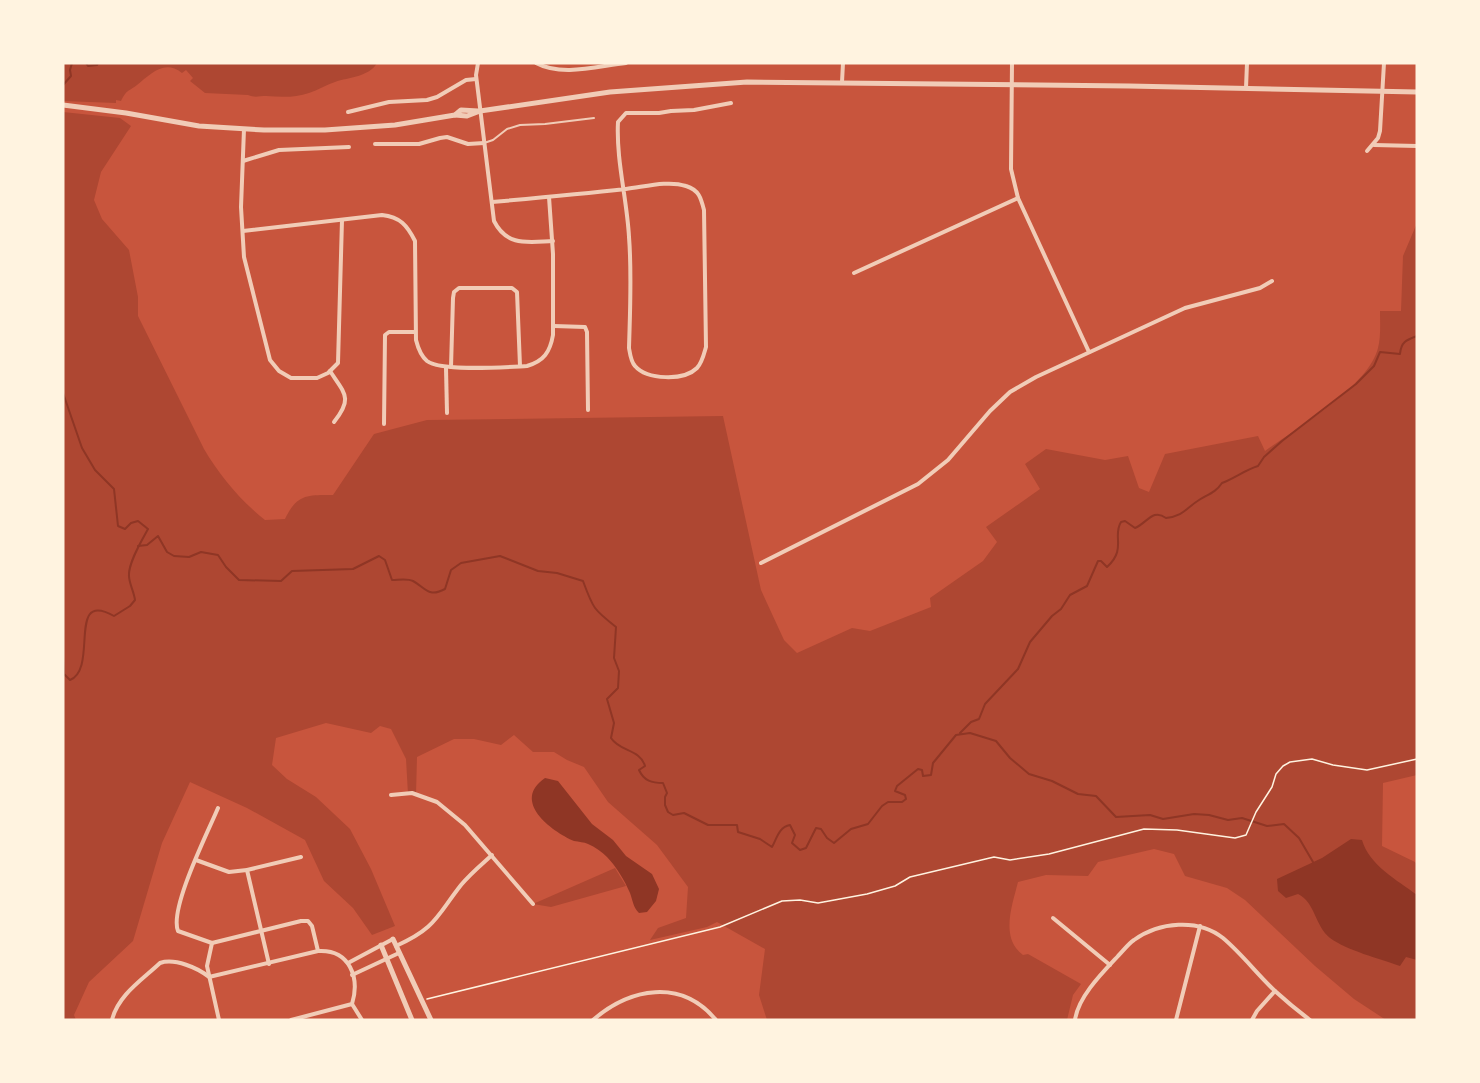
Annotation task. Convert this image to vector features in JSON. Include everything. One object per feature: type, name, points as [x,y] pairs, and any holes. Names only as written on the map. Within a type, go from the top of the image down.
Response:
[{"type":"street","points":[[478,63],[476,79],[494,221],[499,232],[517,242],[553,241]]},
{"type":"street","points":[[536,63],[547,69],[560,70],[626,63]]},
{"type":"street","points":[[842,82],[843,63]]},
{"type":"street","points":[[1012,63],[1011,169],[1018,198],[1089,352]]},
{"type":"street","points":[[1246,89],[1247,63]]},
{"type":"street","points":[[1367,152],[1374,145],[1380,131],[1384,63]]},
{"type":"street","points":[[348,112],[389,102],[427,100],[437,97],[466,80],[476,79]]},
{"type":"street","points":[[63,105],[199,126],[325,130],[395,125],[455,115],[461,110],[480,111],[587,95],[662,87],[747,82],[1417,92]]},
{"type":"street","points":[[492,202],[549,197],[624,189],[674,184],[695,190],[701,198],[706,238],[706,347],[703,358],[696,369],[686,375],[652,376],[641,371],[634,365],[632,359],[629,348],[629,237],[624,189],[617,128],[621,117],[626,113],[694,110],[731,103]]},
{"type":"street","points":[[244,129],[241,207],[244,257],[270,360],[279,371],[291,378],[317,378],[330,371],[338,363],[342,220]]},
{"type":"street","points":[[375,144],[419,144],[447,137],[468,144],[484,143]]},
{"type":"street","points":[[1374,145],[1417,146]]},
{"type":"street","points":[[243,161],[279,150],[349,147]]},
{"type":"street","points":[[243,231],[382,215],[393,216],[408,227],[415,241],[415,332],[419,351],[428,362],[448,368],[520,366],[538,363],[551,348],[554,326],[553,241],[549,197]]},
{"type":"street","points":[[854,273],[1018,198]]},
{"type":"street","points":[[760,563],[918,484],[948,460],[990,411],[1010,392],[1036,376],[1185,308],[1260,288],[1272,281]]},
{"type":"street","points":[[447,413],[453,298],[454,292],[459,288],[512,288],[517,292],[520,366]]},
{"type":"street","points":[[554,326],[585,327],[587,332],[588,410]]},
{"type":"street","points":[[384,424],[385,335],[389,332],[415,332]]},
{"type":"street","points":[[330,371],[345,396],[345,407],[334,422]]},
{"type":"street","points":[[391,795],[412,793],[437,802],[465,825],[532,904]]},
{"type":"street","points":[[218,808],[181,898],[176,917],[178,931],[212,943],[308,921],[318,951]]},
{"type":"street","points":[[396,946],[415,938],[432,926],[460,886],[492,855]]},
{"type":"street","points":[[196,860],[229,872],[247,870],[301,856]]},
{"type":"street","points":[[247,870],[269,964]]},
{"type":"street","points":[[1053,918],[1110,965]]},
{"type":"street","points":[[1075,1020],[1080,1004],[1110,965],[1133,941],[1150,930],[1177,925],[1200,926],[1222,937],[1275,991],[1310,1020]]},
{"type":"street","points":[[1176,1020],[1200,926]]},
{"type":"street","points":[[348,963],[393,939],[431,1020]]},
{"type":"street","points":[[212,943],[207,966],[219,1020]]},
{"type":"street","points":[[381,945],[412,1020]]},
{"type":"street","points":[[209,977],[318,951],[337,953],[348,963],[354,995],[352,1004],[362,1020]]},
{"type":"street","points":[[352,975],[399,953]]},
{"type":"street","points":[[112,1020],[117,1005],[160,963],[173,962],[202,971],[209,977]]},
{"type":"street","points":[[593,1020],[609,1006],[631,996],[655,991],[682,995],[706,1008],[716,1020]]},
{"type":"street","points":[[1252,1020],[1275,991]]},
{"type":"street","points":[[291,1020],[352,1004]]},
{"type":"lane","points":[[484,143],[520,124],[545,124],[594,118]]},
{"type":"path","points":[[421,1001],[720,927],[787,900],[818,903],[867,894],[895,886],[910,877],[994,857],[1010,860],[1049,854],[1144,829],[1243,837],[1256,812],[1269,794],[1276,774],[1290,762],[1312,759],[1367,770],[1417,759]]},
{"type":"shaded area","points":[[63,63],[377,63],[364,74],[335,82],[304,95],[288,97],[205,93],[190,81],[193,78],[186,70],[182,73],[169,67],[158,70],[147,77],[126,93],[121,101],[116,100],[116,103],[63,101]]},
{"type":"shaded area","points":[[63,112],[120,118],[131,126],[101,172],[94,200],[102,219],[129,250],[138,297],[138,316],[204,449],[231,487],[265,520],[285,519],[294,505],[304,498],[333,495],[374,434],[427,420],[723,416],[761,590],[784,640],[797,653],[852,628],[870,631],[931,607],[930,598],[983,561],[997,542],[986,527],[1040,489],[1025,464],[1046,449],[1105,460],[1128,456],[1139,488],[1149,492],[1165,454],[1258,436],[1265,451],[1295,431],[1346,392],[1372,363],[1379,344],[1380,311],[1401,311],[1403,256],[1417,223],[1417,775],[1383,783],[1382,846],[1417,865],[1417,1020],[1386,1020],[1354,999],[1315,966],[1245,900],[1227,888],[1185,876],[1174,854],[1154,849],[1098,862],[1088,876],[1046,875],[1018,882],[1010,921],[1012,940],[1016,948],[1023,955],[1028,954],[1081,984],[1073,995],[1067,1020],[767,1020],[759,995],[765,949],[717,922],[707,927],[650,940],[658,928],[686,918],[688,887],[657,845],[608,802],[584,767],[554,752],[533,752],[514,735],[501,745],[474,739],[454,739],[417,757],[416,795],[408,794],[406,759],[391,729],[380,726],[371,733],[326,723],[276,738],[272,765],[287,779],[316,797],[350,829],[371,869],[395,926],[372,935],[353,908],[324,881],[305,840],[247,808],[190,782],[162,843],[133,941],[89,982],[74,1015],[76,1020],[63,1020]]},
{"type":"shaded area","points":[[545,778],[558,781],[592,824],[613,840],[626,856],[652,874],[659,889],[656,901],[647,912],[637,911],[623,879],[605,855],[591,845],[574,841],[555,830],[538,814],[533,805],[532,796],[536,787]]},
{"type":"shaded area","points":[[1351,839],[1362,840],[1377,864],[1417,895],[1417,960],[1406,957],[1400,966],[1345,946],[1325,933],[1304,898],[1298,894],[1286,898],[1278,891],[1277,879],[1322,858]]},
{"type":"shaded area","points":[[615,868],[626,886],[551,907],[533,904]]},
{"type":"waterway","points":[[63,85],[71,76],[72,63]]},
{"type":"waterway","points":[[86,63],[88,66],[98,63]]},
{"type":"waterway","points":[[960,733],[971,722],[979,719],[985,704],[1018,669],[1030,642],[1061,609],[1070,595],[1087,586],[1098,561],[1107,567],[1113,560],[1118,549],[1118,532],[1121,522],[1125,521],[1135,528],[1154,515],[1166,518],[1177,515],[1215,491],[1222,483],[1258,466],[1264,457],[1282,441],[1356,384],[1374,366],[1380,352],[1400,354],[1405,342],[1417,336]]},
{"type":"waterway","points":[[63,393],[82,448],[95,470],[114,489],[118,526],[125,529],[131,523],[138,521],[148,529],[129,571],[135,600],[114,616],[100,611],[91,613],[87,621],[82,661],[78,673],[70,680],[64,674],[63,657]]},
{"type":"waterway","points":[[138,546],[147,545],[158,536],[167,552],[174,556],[189,557],[201,552],[218,555],[239,580],[281,581],[292,571],[353,569],[379,556],[385,560],[392,580],[411,580],[435,593],[445,589],[451,570],[461,563],[500,556],[538,571],[557,573],[583,581],[595,607],[616,627],[614,658],[619,671],[618,688],[607,699],[614,723],[611,738],[619,746],[639,756],[645,766],[639,770],[646,779],[663,783],[667,793],[665,805],[668,812],[673,815],[684,813],[708,825],[737,825],[738,832],[760,839],[772,847],[781,830],[790,825],[795,835],[792,843],[800,850],[806,848],[816,828],[821,829],[834,843],[851,829],[868,824],[888,802],[902,802],[906,799],[905,795],[895,791],[897,786],[918,769],[922,770],[923,776],[931,775],[933,763],[956,735],[970,733],[996,741],[1010,758],[1029,774],[1052,781],[1078,794],[1096,796],[1116,817],[1150,815],[1163,819],[1194,814],[1228,820],[1242,818],[1267,826],[1284,824],[1299,838],[1313,862]]}]
